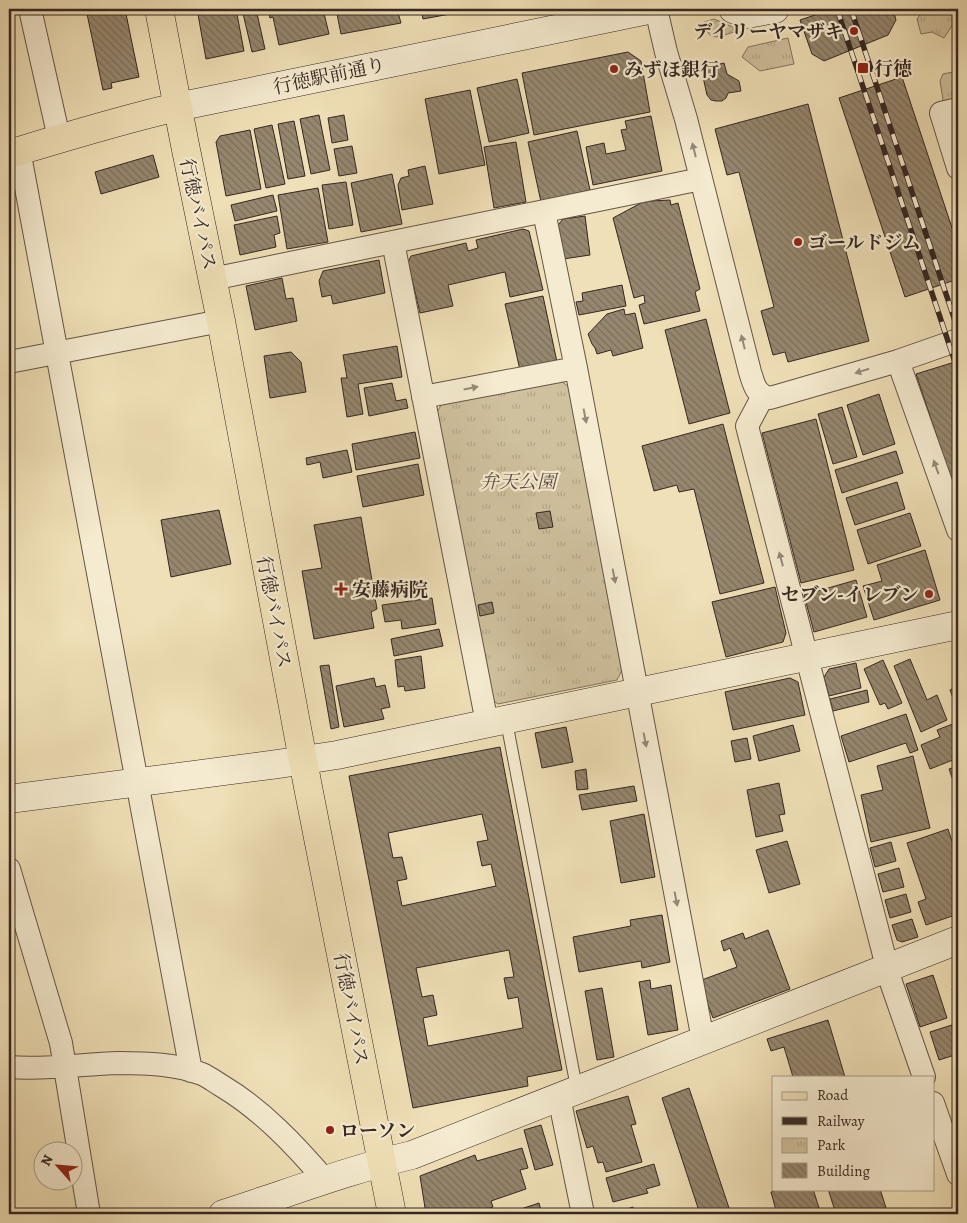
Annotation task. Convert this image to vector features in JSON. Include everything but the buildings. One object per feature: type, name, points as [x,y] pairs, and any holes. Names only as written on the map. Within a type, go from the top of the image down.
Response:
[{"type":"main road","name":"行徳バイパス","points":[[158,9],[221,320],[303,760],[392,1214]]},
{"type":"main road","name":"行徳駅前通り","points":[[14,152],[138,116],[177,107]]},
{"type":"street","points":[[30,9],[59,138]]},
{"type":"street","points":[[655,9],[686,119],[753,382],[757,391],[763,396],[770,398],[782,395],[898,361],[958,340]]},
{"type":"street","name":"行徳駅前通り","points":[[177,107],[655,9]]},
{"type":"street","points":[[733,9],[747,14],[775,9]]},
{"type":"street","points":[[958,109],[941,113],[958,168]]},
{"type":"street","points":[[14,152],[57,352],[191,1070]]},
{"type":"street","points":[[212,279],[702,179]]},
{"type":"street","points":[[544,212],[576,368],[703,1040]]},
{"type":"street","points":[[393,242],[423,398],[496,721]]},
{"type":"street","points":[[9,362],[221,320]]},
{"type":"street","points":[[898,361],[958,530]]},
{"type":"street","points":[[423,398],[576,368]]},
{"type":"street","points":[[763,396],[747,426],[890,982],[924,1076]]},
{"type":"street","points":[[9,799],[337,755],[958,625]]},
{"type":"street","points":[[9,869],[61,1043],[89,1214]]},
{"type":"street","points":[[223,1214],[382,1162],[412,1155],[958,940]]},
{"type":"street","points":[[9,1067],[65,1067],[121,1063],[170,1065],[191,1070],[204,1075],[240,1097],[274,1126],[326,1180]]},
{"type":"street","points":[[568,1094],[583,1214]]},
{"type":"street","points":[[934,1106],[958,1174]]},
{"type":"lane","points":[[496,721],[568,1094]]},
{"type":"green space","points":[[936,9],[956,9],[958,16],[944,38],[932,32],[921,34],[917,19],[922,12]]},
{"type":"green space","points":[[714,19],[733,27],[734,32],[718,37],[711,36],[704,22]]},
{"type":"green space","points":[[788,38],[794,64],[760,71],[742,57],[748,47]]},
{"type":"green space","points":[[958,71],[958,103],[944,106],[940,81],[943,74]]},
{"type":"green space","name":"弁天公園","points":[[560,380],[570,388],[622,670],[617,680],[498,704],[491,699],[437,412],[443,402]]},
{"type":"railway","points":[[837,9],[958,371]]},
{"type":"railway","points":[[851,9],[958,330]]},
{"type":"place","name":"デイリーヤマザキ","points":[[854,31]]},
{"type":"place","name":"行徳","points":[[863,68]]},
{"type":"place","name":"みずほ銀行","points":[[614,69]]},
{"type":"place","name":"ゴールドジム","points":[[798,242]]},
{"type":"place","name":"安藤病院","points":[[341,589]]},
{"type":"place","name":"セブン-イレブン","points":[[929,594]]},
{"type":"place","name":"ローソン","points":[[330,1130]]}]
